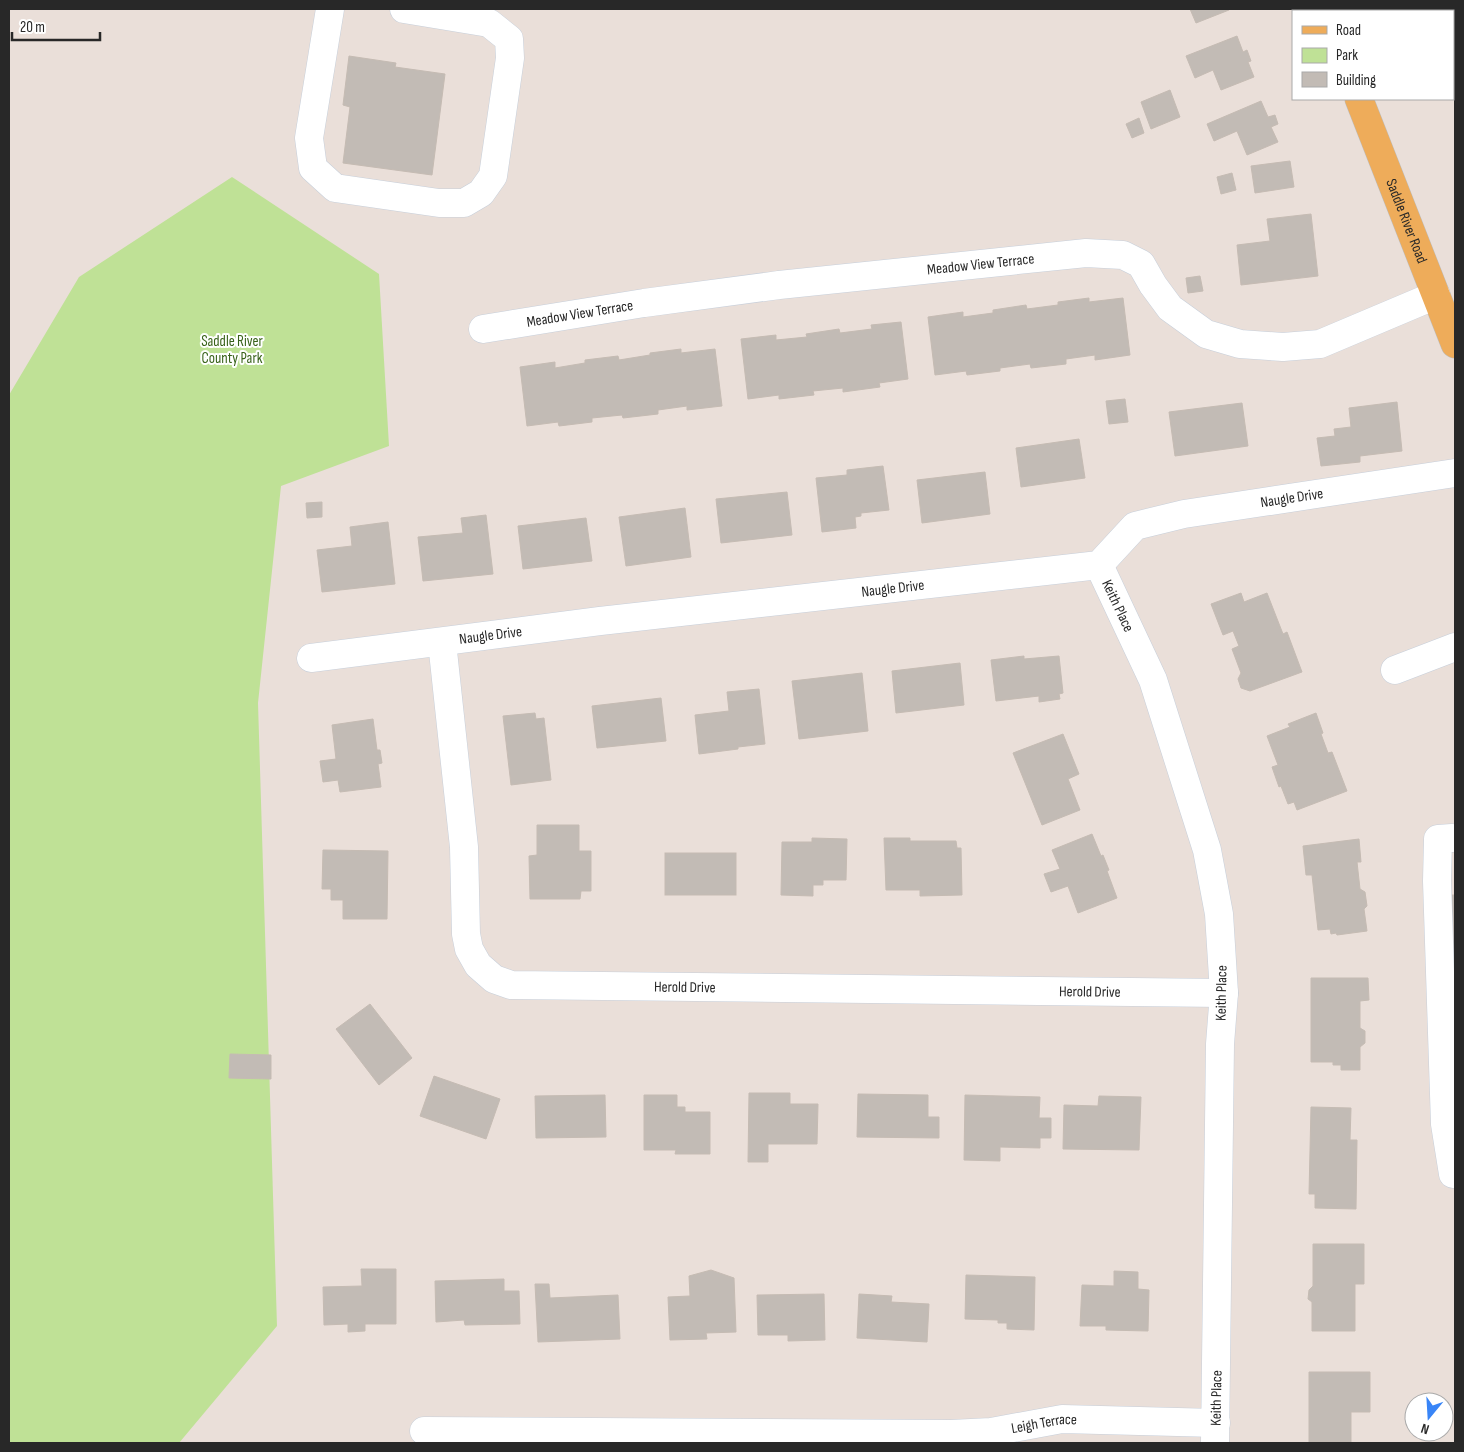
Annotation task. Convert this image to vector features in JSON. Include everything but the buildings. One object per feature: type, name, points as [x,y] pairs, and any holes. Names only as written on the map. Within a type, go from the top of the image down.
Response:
[{"type":"main road","name":"Saddle River Road","points":[[1359,100],[1455,344]]},
{"type":"street","points":[[330,9],[309,138],[313,168],[335,188],[439,203],[464,203],[481,193],[493,176],[510,58],[509,39],[489,23],[404,9]]},
{"type":"street","name":"Meadow View Terrace","points":[[483,329],[644,303],[779,285],[1086,253],[1123,255],[1141,264],[1153,285],[1170,308],[1206,334],[1240,344],[1283,347],[1320,344],[1436,295]]},
{"type":"street","name":"Naugle Drive","points":[[312,658],[600,621],[1099,565],[1135,526],[1184,514],[1455,473]]},
{"type":"street","name":"Keith Place","points":[[1099,565],[1153,680],[1207,850],[1219,914],[1224,993],[1220,1044],[1216,1433]]},
{"type":"street","name":"Herold Drive","points":[[442,642],[464,847],[466,934],[469,949],[478,965],[494,978],[511,985],[1224,993]]},
{"type":"street","points":[[1395,670],[1455,647]]},
{"type":"street","points":[[1452,838],[1438,840],[1437,881],[1445,1124],[1453,1174]]},
{"type":"street","name":"Leigh Terrace","points":[[424,1431],[748,1438],[991,1432],[1062,1419],[1216,1433]]},
{"type":"green space","name":"Saddle River County Park","points":[[232,177],[379,274],[389,446],[281,486],[258,703],[277,1326],[179,1443],[9,1443],[9,395],[79,277]]}]
